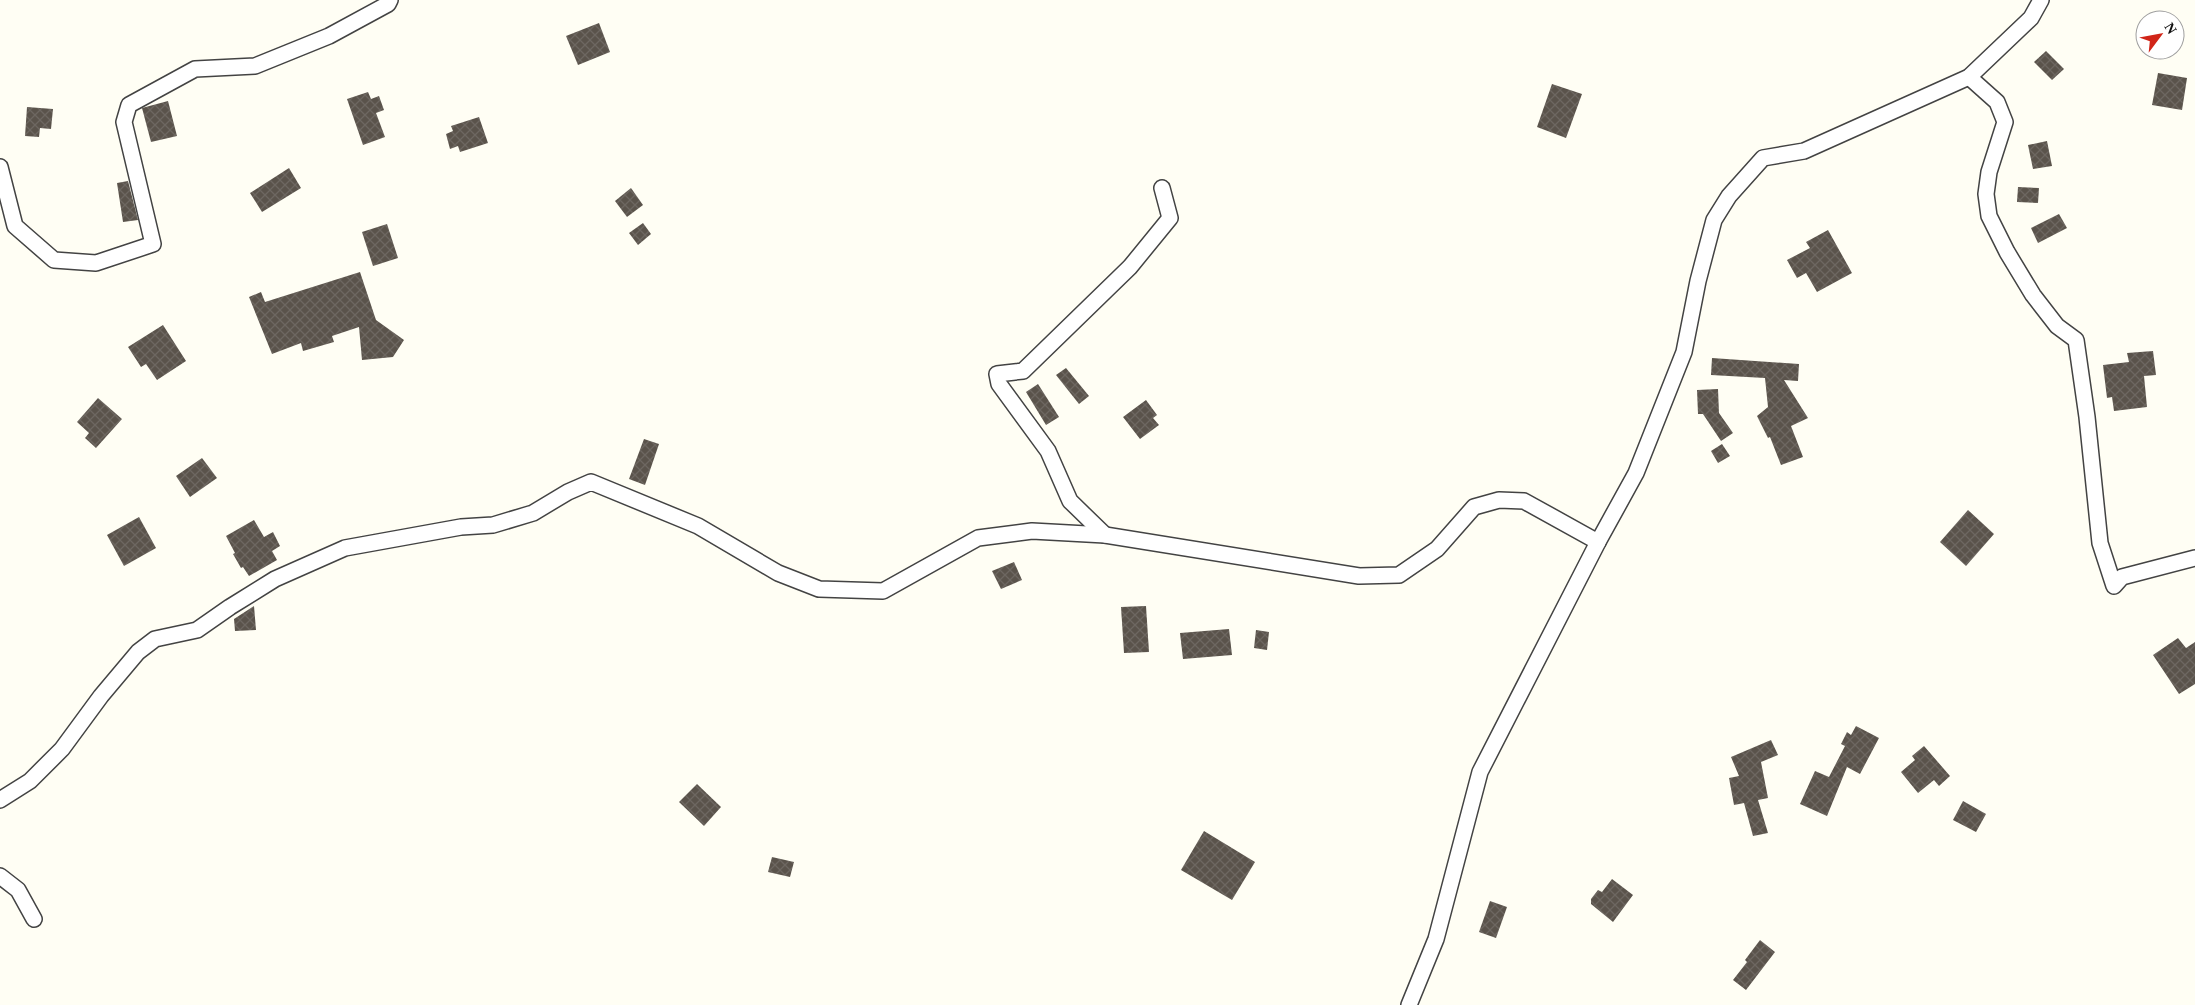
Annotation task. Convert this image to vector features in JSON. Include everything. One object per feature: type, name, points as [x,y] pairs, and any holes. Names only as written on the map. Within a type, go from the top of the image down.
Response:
[{"type":"street","points":[[0,168],[16,226],[54,260],[96,263],[153,244],[124,122],[129,105],[195,70],[255,66],[330,36],[388,4],[390,0]]},
{"type":"street","points":[[1409,1005],[1436,939],[1480,772],[1598,542],[1636,473],[1684,352],[1698,280],[1714,220],[1728,196],[1764,158],[1804,151],[1969,78],[2031,18],[2041,0]]},
{"type":"street","points":[[1969,78],[1997,102],[2005,122],[1987,186],[1986,194],[1989,216],[2006,252],[2033,295],[2057,326],[2076,340],[2087,417],[2100,543],[2114,586],[2122,577],[2195,558]]},
{"type":"street","points":[[1105,535],[1070,501],[1048,450],[1000,384],[997,374],[1023,371],[1130,267],[1170,218],[1162,188]]},
{"type":"street","points":[[0,800],[30,781],[62,749],[138,652],[155,639],[197,630],[275,579],[345,548],[461,527],[493,525],[532,514],[568,492],[591,482],[698,526],[778,573],[818,589],[883,590],[978,538],[1032,532],[1105,535],[1359,576],[1399,575],[1437,549],[1474,508],[1499,500],[1524,501],[1598,542]]},
{"type":"street","points":[[0,876],[18,890],[34,919]]},
{"type":"building","points":[[599,23],[610,52],[578,65],[566,36]]},
{"type":"building","points":[[2046,51],[2064,69],[2052,80],[2034,62]]},
{"type":"building","points":[[2158,73],[2187,78],[2182,110],[2152,105]]},
{"type":"building","points":[[1552,84],[1582,94],[1566,138],[1537,127]]},
{"type":"building","points":[[368,92],[371,99],[379,96],[384,110],[376,113],[385,137],[363,145],[347,99]]},
{"type":"building","points":[[168,101],[177,136],[151,142],[142,108]]},
{"type":"building","points":[[27,107],[53,109],[51,129],[40,128],[39,137],[25,136]]},
{"type":"building","points":[[479,117],[488,143],[460,152],[458,146],[450,149],[446,134],[453,131],[451,126]]},
{"type":"building","points":[[2047,141],[2052,166],[2033,169],[2028,145]]},
{"type":"building","points":[[289,168],[301,188],[262,212],[250,193]]},
{"type":"building","points":[[128,181],[138,220],[123,222],[117,183]]},
{"type":"building","points":[[2018,187],[2039,188],[2038,203],[2017,202]]},
{"type":"building","points":[[631,188],[643,205],[627,217],[615,201]]},
{"type":"building","points":[[2059,214],[2067,228],[2038,243],[2031,228]]},
{"type":"building","points":[[643,223],[651,234],[638,245],[629,233]]},
{"type":"building","points":[[387,224],[398,258],[373,266],[362,232]]},
{"type":"building","points":[[1828,230],[1852,273],[1817,292],[1806,273],[1797,278],[1787,260],[1810,248],[1806,242]]},
{"type":"building","points":[[360,272],[376,320],[404,340],[393,357],[362,360],[359,327],[332,336],[334,342],[303,351],[301,343],[272,354],[249,297],[261,292],[265,302]]},
{"type":"building","points":[[163,325],[186,361],[157,380],[146,364],[141,367],[128,347]]},
{"type":"building","points":[[2153,351],[2156,375],[2144,376],[2147,407],[2114,411],[2112,397],[2107,398],[2103,365],[2129,362],[2127,353]]},
{"type":"building","points":[[1712,358],[1799,364],[1798,381],[1784,380],[1808,418],[1791,426],[1803,457],[1781,465],[1770,437],[1768,438],[1757,416],[1768,407],[1765,378],[1711,375]]},
{"type":"building","points":[[1066,368],[1089,396],[1079,404],[1056,375]]},
{"type":"building","points":[[1038,384],[1059,417],[1046,425],[1026,392]]},
{"type":"building","points":[[1718,389],[1719,413],[1733,433],[1721,441],[1703,414],[1698,414],[1697,390]]},
{"type":"building","points":[[98,398],[122,419],[96,448],[85,438],[89,433],[77,422]]},
{"type":"building","points":[[1146,400],[1157,415],[1153,418],[1159,425],[1140,439],[1123,417]]},
{"type":"building","points":[[644,439],[659,444],[645,485],[629,479]]},
{"type":"building","points":[[1722,444],[1730,456],[1718,463],[1711,451]]},
{"type":"building","points":[[202,458],[217,478],[190,497],[176,476]]},
{"type":"building","points":[[1968,510],[1994,534],[1966,566],[1940,542]]},
{"type":"building","points":[[139,517],[156,548],[124,566],[107,535]]},
{"type":"building","points":[[254,520],[264,537],[273,532],[280,546],[272,551],[277,560],[249,576],[243,567],[241,568],[226,536]]},
{"type":"building","points":[[1014,562],[1022,580],[1001,589],[992,571]]},
{"type":"building","points":[[254,606],[256,630],[235,631],[234,619]]},
{"type":"building","points":[[1146,606],[1149,652],[1124,653],[1121,607]]},
{"type":"building","points":[[1229,629],[1232,655],[1183,659],[1180,633]]},
{"type":"building","points":[[1256,630],[1269,632],[1267,650],[1254,648]]},
{"type":"building","points":[[2178,638],[2186,648],[2195,642],[2195,684],[2179,694],[2153,655]]},
{"type":"building","points":[[1856,726],[1879,738],[1860,774],[1847,767],[1827,816],[1800,804],[1815,771],[1829,777],[1845,746],[1841,744],[1847,732],[1851,735]]},
{"type":"building","points":[[1771,740],[1778,755],[1761,762],[1768,798],[1758,800],[1768,833],[1753,836],[1744,803],[1734,805],[1729,778],[1739,776],[1731,757]]},
{"type":"building","points":[[1924,746],[1950,776],[1939,786],[1934,780],[1918,793],[1901,772],[1915,760],[1912,756]]},
{"type":"building","points":[[697,784],[721,807],[704,826],[679,802]]},
{"type":"building","points":[[1963,801],[1986,814],[1976,832],[1953,820]]},
{"type":"building","points":[[1204,831],[1255,862],[1232,900],[1181,870]]},
{"type":"building","points":[[772,857],[794,862],[790,877],[768,872]]},
{"type":"building","points":[[1612,879],[1633,895],[1613,922],[1591,904],[1591,899],[1598,890],[1602,892]]},
{"type":"building","points":[[1490,901],[1507,907],[1496,938],[1479,932]]},
{"type":"building","points":[[1760,940],[1775,952],[1746,990],[1733,980],[1747,962],[1745,960]]}]
